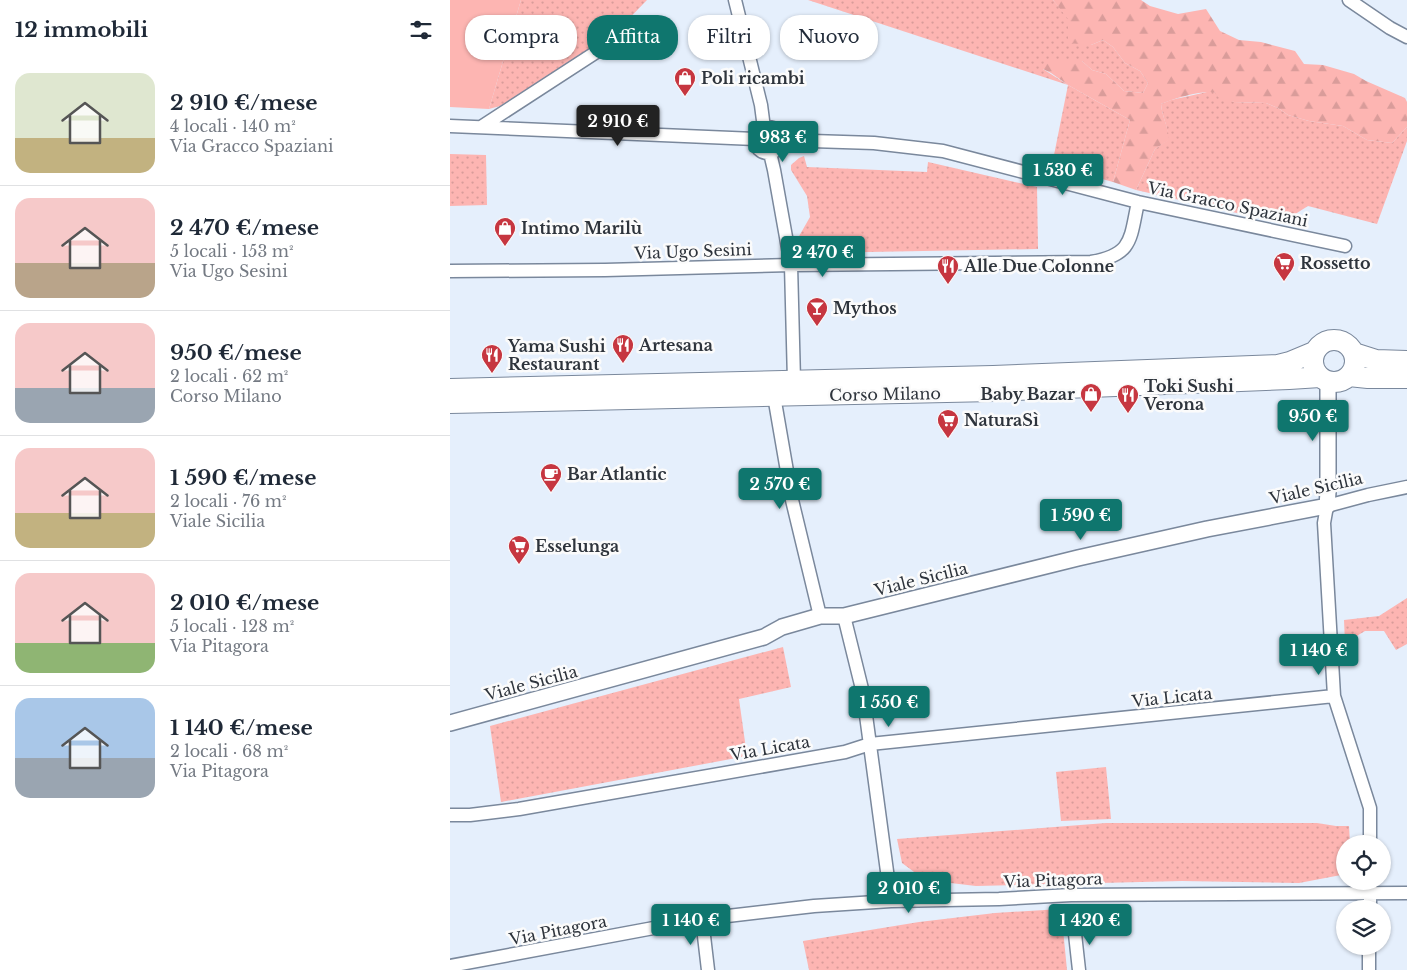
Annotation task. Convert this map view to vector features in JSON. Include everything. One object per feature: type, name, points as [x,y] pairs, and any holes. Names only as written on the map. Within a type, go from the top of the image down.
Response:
[{"type":"main road","points":[[1337,340],[1347,344],[1354,353],[1355,360],[1352,372],[1339,381],[1324,379],[1314,368],[1314,352],[1317,347],[1326,341],[1337,340]]},
{"type":"main road","name":"Corso Milano","points":[[450,389],[993,376],[1278,365],[1314,352]]},
{"type":"main road","points":[[1354,353],[1376,360],[1407,361]]},
{"type":"main road","points":[[1348,376],[1407,378]]},
{"type":"main road","name":"Corso Milano","points":[[450,403],[1079,389],[1324,379]]},
{"type":"street","points":[[734,0],[761,105],[764,128]]},
{"type":"street","points":[[1349,0],[1390,28],[1407,37]]},
{"type":"street","points":[[481,127],[587,58]]},
{"type":"street","points":[[450,126],[755,140]]},
{"type":"street","points":[[769,127],[778,131],[781,140],[778,149],[770,153],[761,152],[755,144],[758,132],[764,128],[769,127]]},
{"type":"street","name":"Via Gracco Spaziani","points":[[781,140],[874,143],[942,151],[1138,202],[1345,246]]},
{"type":"street","points":[[770,153],[791,265],[794,381]]},
{"type":"street","name":"Via Ugo Sesini","points":[[450,271],[1091,262],[1108,259],[1122,251],[1129,240],[1138,202]]},
{"type":"street","points":[[1324,379],[1328,492],[1324,523],[1334,696],[1370,808],[1370,835]]},
{"type":"street","points":[[774,396],[792,500],[820,616]]},
{"type":"street","name":"Viale Sicilia","points":[[450,723],[764,637],[782,627],[820,616],[844,616],[1078,558],[1207,529],[1327,506],[1368,494],[1407,487]]},
{"type":"street","points":[[844,616],[863,693],[891,901]]},
{"type":"street","name":"Via Licata","points":[[450,815],[470,815],[519,809],[845,752],[870,744],[1334,696]]},
{"type":"street","name":"Via Pitagora","points":[[450,966],[702,919],[814,906],[891,901],[1336,888]]},
{"type":"street","name":"Via Pitagora","points":[[1388,890],[1407,893]]},
{"type":"street","points":[[702,919],[708,970]]},
{"type":"street","points":[[1074,924],[1079,970]]},
{"type":"street","points":[[1369,955],[1369,970]]},
{"type":"green space","points":[[450,0],[521,0],[517,15],[465,15],[465,60],[503,60],[489,109],[450,107]]},
{"type":"green space","points":[[521,0],[647,0],[633,15],[587,15],[587,51],[577,58],[577,15],[517,15]]},
{"type":"green space","points":[[808,0],[1053,0],[1091,45],[1103,40],[1113,47],[1125,63],[1140,71],[1148,83],[1143,93],[1124,91],[1106,74],[1092,70],[1082,61],[1043,69],[1068,85],[878,23],[878,15],[854,15]]},
{"type":"green space","points":[[1053,0],[1141,0],[1150,6],[1178,14],[1206,9],[1220,31],[1239,40],[1261,42],[1295,51],[1304,64],[1323,65],[1354,74],[1405,98],[1407,102],[1407,127],[1392,143],[1367,140],[1343,126],[1309,121],[1288,115],[1266,103],[1234,102],[1220,99],[1214,92],[1194,94],[1161,104],[1169,140],[1155,149],[1136,190],[1113,182],[1130,120],[1043,69],[1048,59],[1082,61],[1092,70],[1106,74],[1124,91],[1143,93],[1148,83],[1140,71],[1125,63],[1113,47],[1103,40],[1091,45],[1068,43],[1068,19]]},
{"type":"green space","points":[[503,60],[575,60],[500,106],[489,109]]},
{"type":"green space","points":[[1068,85],[1130,120],[1113,182],[1052,165]]},
{"type":"green space","points":[[1207,92],[1214,92],[1234,102],[1266,103],[1288,115],[1309,121],[1343,126],[1367,140],[1392,143],[1407,127],[1407,141],[1377,224],[1308,206],[1281,223],[1136,190],[1155,149],[1168,140],[1161,104]]},
{"type":"green space","points":[[450,154],[486,155],[487,205],[450,206]]},
{"type":"green space","points":[[804,156],[807,167],[927,172],[928,162],[1037,187],[1038,249],[815,253],[804,249],[798,238],[810,217],[807,196],[791,170],[791,165]]},
{"type":"green space","points":[[1407,598],[1407,644],[1396,650],[1384,631],[1365,631],[1345,643],[1344,620],[1379,616]]},
{"type":"green space","points":[[783,647],[791,687],[739,699],[747,756],[501,802],[490,726]]},
{"type":"green space","points":[[1106,767],[1111,819],[1061,821],[1056,772]]},
{"type":"green space","points":[[1106,823],[1317,823],[1349,826],[1350,835],[1336,835],[1336,876],[1299,883],[1182,881],[976,886],[925,880],[902,863],[897,839]]},
{"type":"green space","points":[[1061,909],[1067,970],[809,970],[803,941],[919,922],[995,913]]},
{"type":"place","name":"Poli ricambi","points":[[685,97]]},
{"type":"place","name":"Intimo Marilù","points":[[505,247]]},
{"type":"place","name":"Rossetto","points":[[1284,282]]},
{"type":"place","name":"Alle Due Colonne","points":[[948,285]]},
{"type":"place","name":"Mythos","points":[[817,327]]},
{"type":"place","name":"Artesana","points":[[623,364]]},
{"type":"place","name":"Yama Sushi Restaurant","points":[[492,374]]},
{"type":"place","name":"Baby Bazar","points":[[1091,413]]},
{"type":"place","name":"Toki Sushi Verona","points":[[1128,414]]},
{"type":"place","name":"NaturaSì","points":[[948,439]]},
{"type":"place","name":"Bar Atlantic","points":[[551,493]]},
{"type":"place","name":"Esselunga","points":[[519,565]]}]
